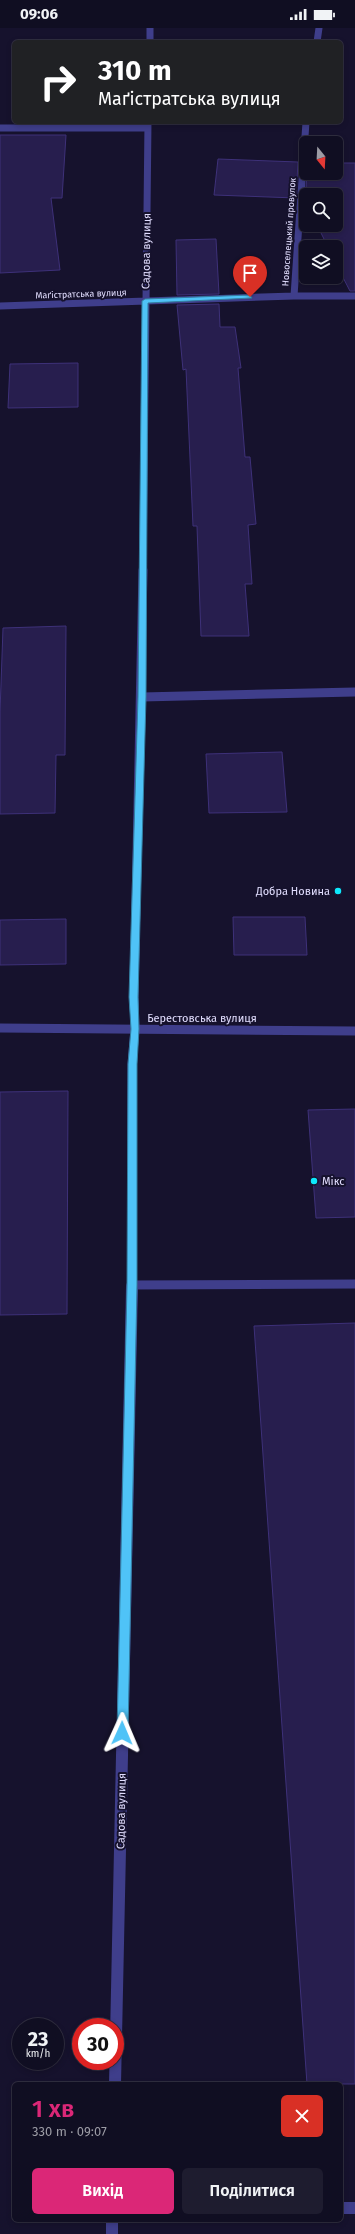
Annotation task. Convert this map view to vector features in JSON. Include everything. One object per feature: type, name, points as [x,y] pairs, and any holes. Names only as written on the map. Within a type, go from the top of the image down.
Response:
[{"type":"street","points":[[150,28],[150,40]]},
{"type":"street","points":[[317,40],[319,28]]},
{"type":"street","name":"Новоселецький провулок","points":[[294,296],[306,124]]},
{"type":"street","points":[[0,128],[148,125]]},
{"type":"street","name":"Садова вулиця","points":[[115,2082],[132,1285],[132,1064],[135,1029],[134,997],[142,697],[148,125]]},
{"type":"street","name":"Маґістратська вулиця","points":[[0,306],[294,296],[355,296]]},
{"type":"street","points":[[142,697],[355,692]]},
{"type":"street","name":"Берестовська вулиця","points":[[0,1028],[355,1031]]},
{"type":"street","points":[[132,1285],[355,1284]]},
{"type":"street","points":[[343,2208],[355,2208]]},
{"type":"street","points":[[112,2222],[112,2234]]},
{"type":"building","points":[[0,135],[66,135],[62,198],[51,198],[60,270],[0,273]]},
{"type":"building","points":[[218,159],[298,162],[296,198],[214,195]]},
{"type":"building","points":[[343,163],[355,163],[355,291],[350,291],[343,278],[343,240],[324,240],[320,232],[343,232],[343,188],[306,188],[307,180],[343,180]]},
{"type":"building","points":[[216,239],[219,294],[177,295],[176,240]]},
{"type":"building","points":[[219,304],[220,327],[235,327],[241,368],[238,368],[245,457],[250,457],[256,524],[248,525],[252,584],[245,584],[249,636],[201,636],[197,526],[193,526],[186,369],[183,370],[177,305]]},
{"type":"building","points":[[78,363],[78,407],[8,408],[10,364]]},
{"type":"building","points":[[66,626],[65,755],[56,755],[55,813],[0,814],[0,712],[3,628]]},
{"type":"building","points":[[282,752],[287,812],[209,813],[206,754]]},
{"type":"building","points":[[233,917],[305,917],[307,955],[234,955]]},
{"type":"building","points":[[66,919],[66,964],[0,965],[0,920]]},
{"type":"building","points":[[68,1091],[67,1314],[0,1315],[0,1092]]},
{"type":"building","points":[[355,1109],[355,1217],[316,1218],[308,1110]]},
{"type":"building","points":[[355,1323],[355,2084],[343,2084],[343,2082],[307,2082],[254,1326]]},
{"type":"place","name":"Добра Новина","points":[[338,891]]},
{"type":"place","name":"Мікс","points":[[314,1181]]},
{"type":"route","points":[[122,1733],[132,1285],[132,1064],[135,1029],[134,997],[142,697],[146,333],[145,301],[250,297]]}]
